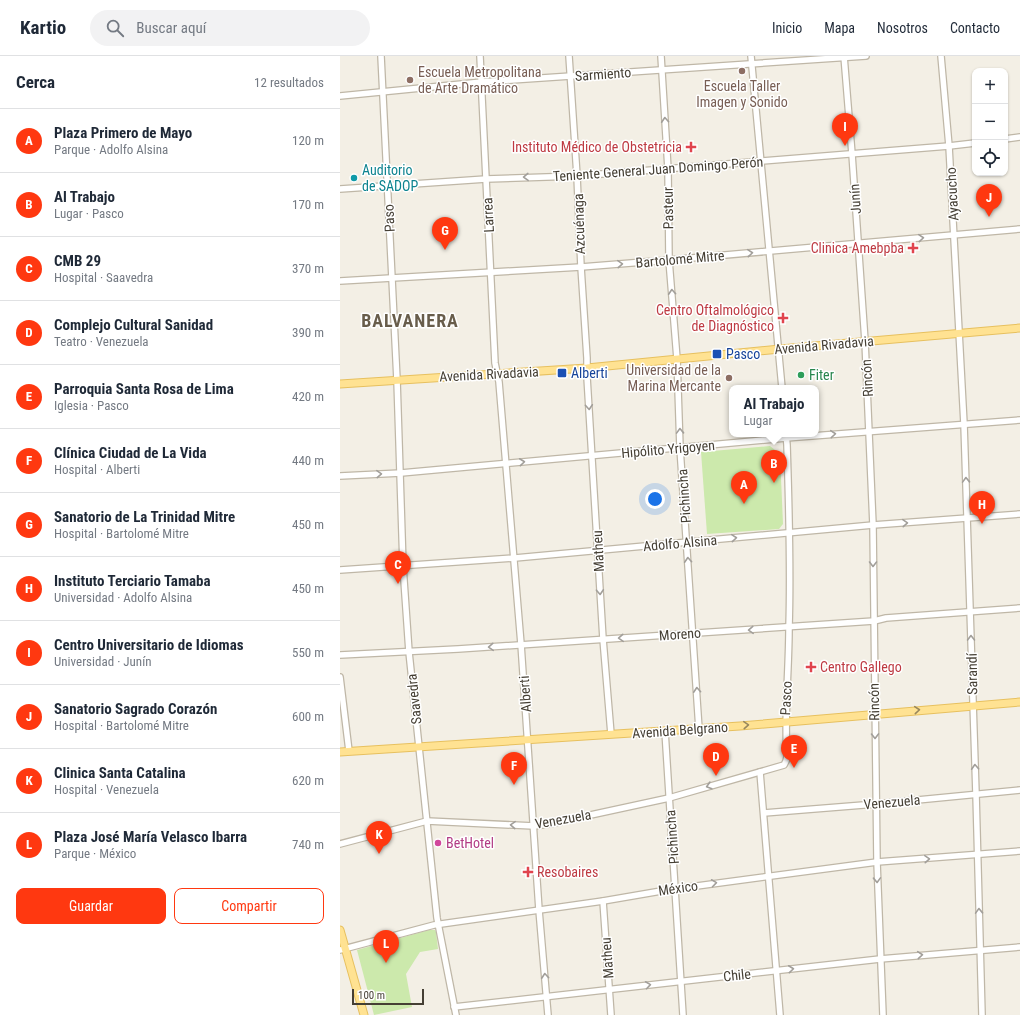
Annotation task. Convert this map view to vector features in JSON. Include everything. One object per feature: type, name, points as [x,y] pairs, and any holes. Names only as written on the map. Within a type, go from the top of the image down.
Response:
[{"type":"main road","name":"Avenida Rivadavia","points":[[340,384],[587,368],[865,341],[1020,328]]},
{"type":"main road","name":"Avenida Belgrano","points":[[340,752],[785,723],[1020,702]]},
{"type":"main road","points":[[340,930],[343,949],[364,1015]]},
{"type":"street","name":"Paso","points":[[381,56],[397,380]]},
{"type":"street","name":"Larrea","points":[[480,56],[495,363],[498,373]]},
{"type":"street","name":"Azcuénaga","points":[[570,56],[587,368]]},
{"type":"street","name":"Pasteur","points":[[661,56],[668,169],[669,260],[677,359]]},
{"type":"street","points":[[751,56],[780,349],[782,385]]},
{"type":"street","name":"Sarmiento","points":[[340,96],[482,82],[866,56]]},
{"type":"street","name":"Ayacucho","points":[[941,56],[949,146],[959,333]]},
{"type":"street","name":"Junín","points":[[844,57],[865,341]]},
{"type":"street","points":[[1008,139],[1020,137]]},
{"type":"street","name":"Teniente General Juan Domingo Perón","points":[[340,188],[486,179],[577,176],[761,162],[972,143]]},
{"type":"street","name":"Bartolomé Mitre","points":[[340,281],[581,267],[770,252],[1020,229]]},
{"type":"street","name":"Sarandí","points":[[959,333],[964,424],[982,1015]]},
{"type":"street","name":"Rincón","points":[[865,341],[873,525],[874,714],[877,862],[883,1015]]},
{"type":"street","name":"Pichincha","points":[[677,359],[680,448],[699,729]]},
{"type":"street","name":"Matheu","points":[[587,368],[603,639],[611,734]]},
{"type":"street","name":"Alberti","points":[[498,373],[522,644],[539,910],[548,1015]]},
{"type":"street","name":"Saavedra","points":[[397,380],[403,566],[409,652],[439,924],[456,1015]]},
{"type":"street","name":"Hipólito Yrigoyen","points":[[819,434],[1020,420]]},
{"type":"street","name":"Hipólito Yrigoyen","points":[[340,476],[401,473],[506,464],[680,448],[777,437]]},
{"type":"street","name":"Pasco","points":[[760,772],[784,765],[786,761],[785,723],[789,628],[790,533],[786,437]]},
{"type":"street","name":"Adolfo Alsina","points":[[340,570],[515,558],[873,525],[1020,514]]},
{"type":"street","name":"Moreno","points":[[340,655],[789,628],[874,622],[886,618],[1020,608]]},
{"type":"street","points":[[340,677],[349,751]]},
{"type":"street","name":"Pichincha","points":[[665,731],[683,1015]]},
{"type":"street","points":[[760,772],[780,1015]]},
{"type":"street","name":"Venezuela","points":[[340,844],[427,821],[534,826],[670,798],[760,772]]},
{"type":"street","name":"Venezuela","points":[[764,813],[1020,790]]},
{"type":"street","name":"México","points":[[343,949],[439,924],[603,901],[675,888],[877,862],[1020,851]]},
{"type":"street","name":"Matheu","points":[[603,901],[611,1015]]},
{"type":"street","name":"Chile","points":[[454,1007],[776,970],[1020,947]]},
{"type":"green space","points":[[770,446],[780,454],[783,524],[779,529],[707,534],[701,452]]},
{"type":"green space","points":[[429,930],[435,930],[436,932],[438,949],[420,952],[406,974],[412,1007],[374,1015],[357,950]]},
{"type":"place","name":"Escuela Taller Imagen y Sonido","points":[[742,71]]},
{"type":"place","name":"Escuela Metropolitana de Arte Dramático","points":[[410,80]]},
{"type":"place","name":"Centro Universitario de Idiomas","points":[[845,146]]},
{"type":"place","name":"Instituto Médico de Obstetricia","points":[[691,147]]},
{"type":"place","name":"Auditorio de SADOP","points":[[354,178]]},
{"type":"place","name":"Sanatorio Sagrado Corazón","points":[[989,217]]},
{"type":"place","name":"Clinica Amebpba","points":[[913,248]]},
{"type":"place","name":"Sanatorio de La Trinidad Mitre","points":[[445,250]]},
{"type":"place","name":"Centro Oftalmológico de Diagnóstico","points":[[783,318]]},
{"type":"place","name":"Pasco","points":[[717,354]]},
{"type":"place","name":"Alberti","points":[[562,373]]},
{"type":"place","name":"Fiter","points":[[801,375]]},
{"type":"place","name":"Universidad de la Marina Mercante","points":[[729,378]]},
{"type":"place","name":"Al Trabajo","points":[[774,483]]},
{"type":"place","name":"Plaza Primero de Mayo","points":[[744,504]]},
{"type":"place","name":"Instituto Terciario Tamaba","points":[[982,524]]},
{"type":"place","name":"CMB 29","points":[[398,584]]},
{"type":"place","name":"Centro Gallego","points":[[811,667]]},
{"type":"place","name":"Parroquia Santa Rosa de Lima","points":[[794,768]]},
{"type":"place","name":"Complejo Cultural Sanidad","points":[[716,776]]},
{"type":"place","name":"Clínica Ciudad de La Vida","points":[[514,785]]},
{"type":"place","name":"BetHotel","points":[[438,843]]},
{"type":"place","name":"Clinica Santa Catalina","points":[[379,854]]},
{"type":"place","name":"Resobaires","points":[[528,872]]},
{"type":"place","name":"Plaza José María Velasco Ibarra","points":[[386,963]]},
{"type":"district","name":"BALVANERA","points":[[410,320]]}]
